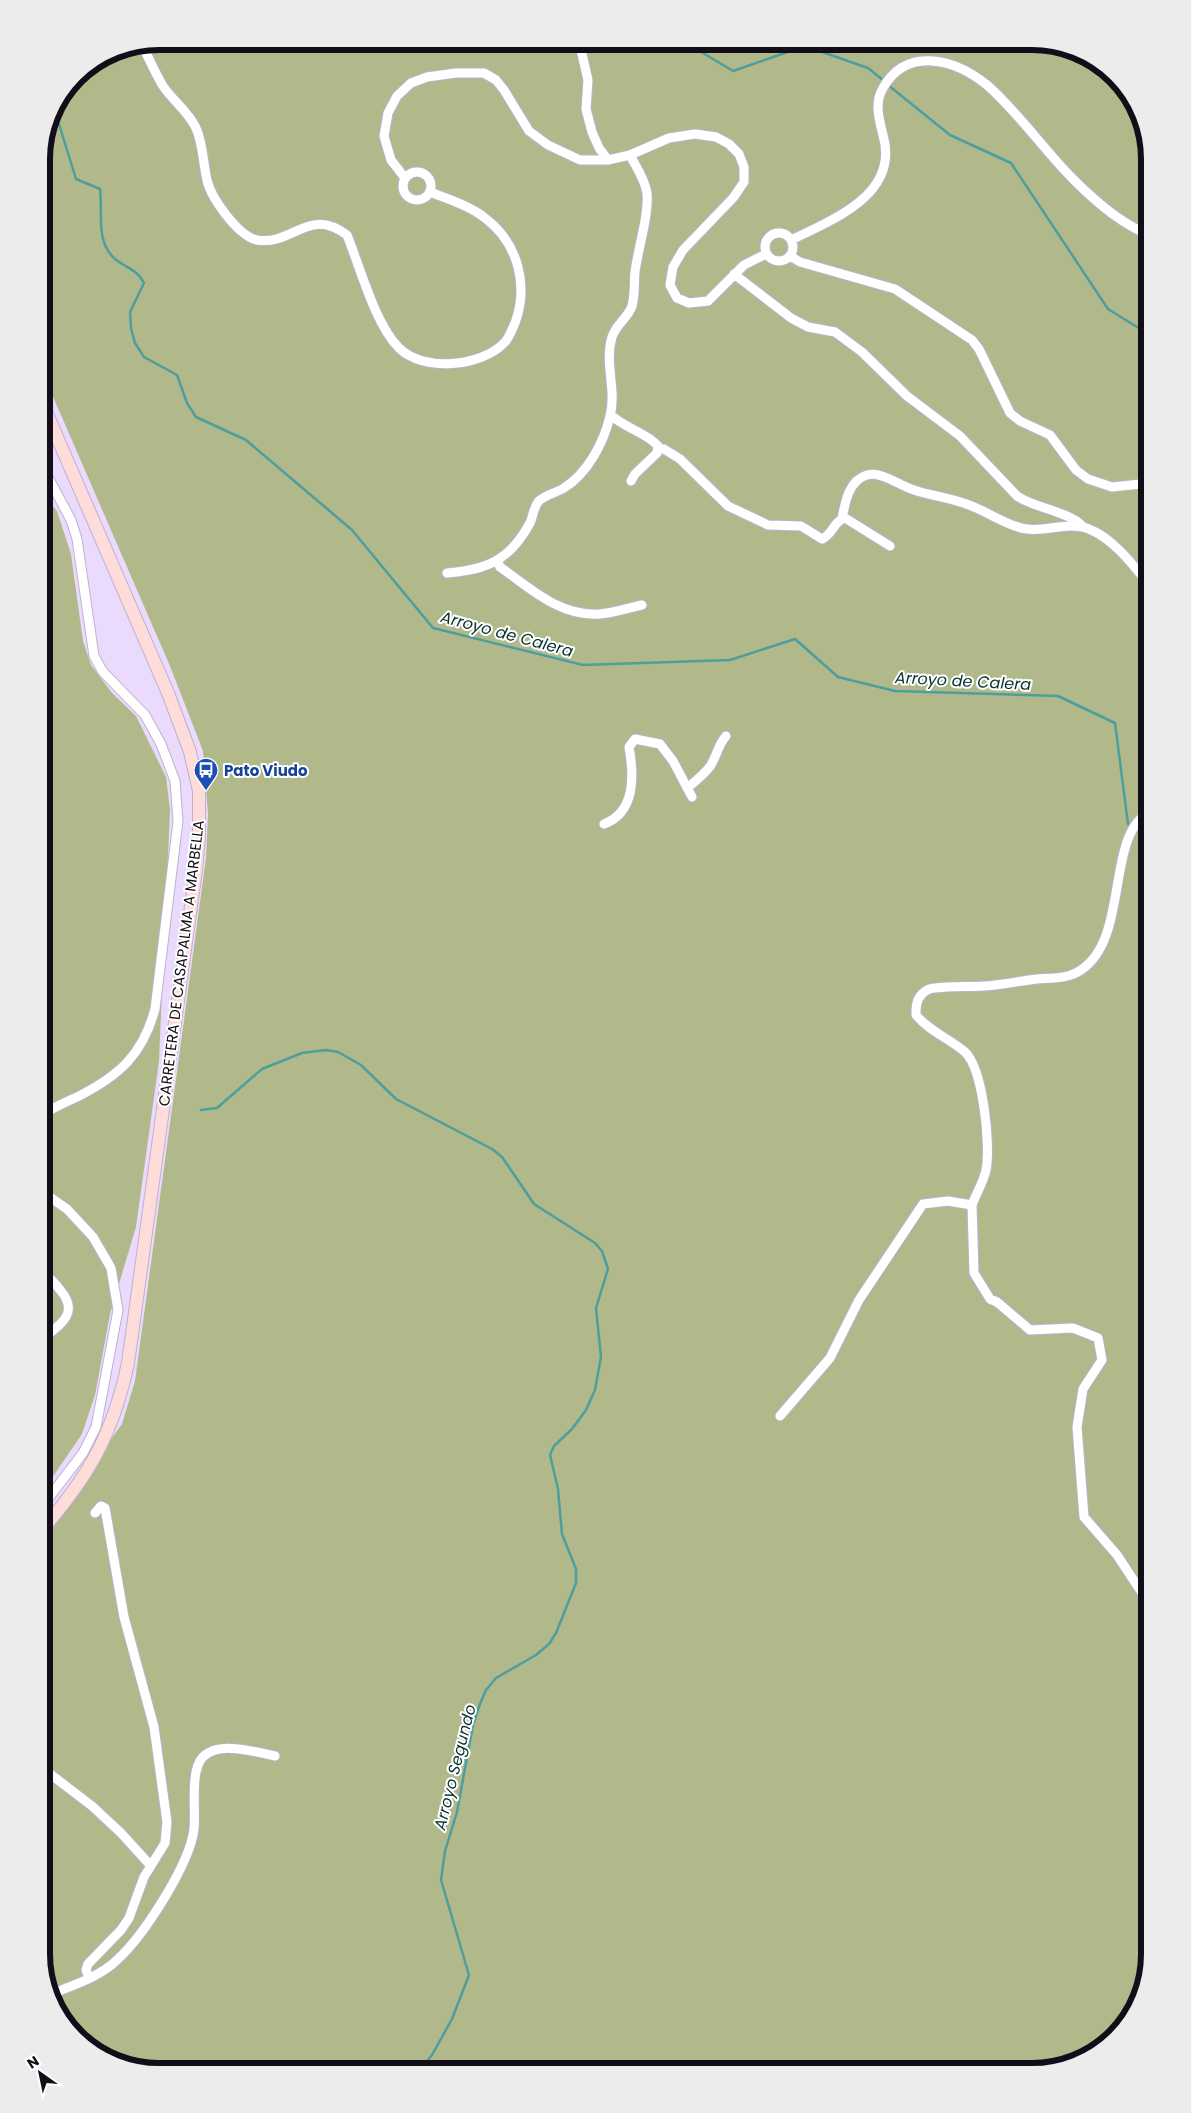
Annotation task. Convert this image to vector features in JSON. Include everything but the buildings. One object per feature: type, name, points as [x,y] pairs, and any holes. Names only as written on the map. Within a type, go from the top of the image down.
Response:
[{"type":"main road","name":"CARRETERA DE CASAPALMA A MARBELLA","points":[[50,419],[184,731],[199,791],[200,810],[196,870],[123,1386],[113,1420],[85,1476],[50,1520]]},
{"type":"street","points":[[582,50],[588,80],[586,109],[592,132],[599,148],[608,160]]},
{"type":"street","points":[[145,51],[163,86],[196,128],[207,182],[221,208],[240,230],[256,240],[276,238],[320,223],[334,226],[347,235],[386,333],[400,350],[417,360],[442,364],[463,363],[485,355],[504,343],[519,312],[522,288],[520,270],[508,242],[484,216],[430,192]]},
{"type":"street","points":[[792,240],[830,221],[854,206],[870,194],[877,185],[884,172],[886,155],[878,120],[878,105],[881,91],[888,78],[900,68],[913,62],[928,60],[968,72],[987,85],[1074,181],[1105,208],[1141,232]]},
{"type":"street","points":[[406,178],[391,160],[384,136],[388,113],[397,96],[411,83],[427,77],[456,73],[484,73],[496,80],[504,90],[529,131],[548,144],[580,160],[608,160],[630,155],[669,138],[695,134],[716,137],[729,144],[739,154],[744,166],[744,182],[733,198],[683,250],[673,267],[670,285],[677,298],[689,303],[708,301],[744,265],[766,254]]},
{"type":"street","points":[[447,574],[469,572],[498,562],[522,536],[531,521],[537,503],[565,487],[579,476],[590,462],[611,415],[612,390],[608,374],[611,339],[615,328],[627,315],[633,301],[635,273],[646,205],[645,184],[630,155]]},
{"type":"street","points":[[413,172],[422,173],[431,183],[430,192],[424,199],[410,199],[404,192],[406,178],[413,172]]},
{"type":"street","points":[[782,233],[792,240],[793,248],[790,256],[780,261],[772,260],[766,254],[764,246],[770,236],[782,233]]},
{"type":"street","points":[[790,256],[800,262],[895,289],[972,340],[979,349],[1010,414],[1020,421],[1050,435],[1076,470],[1088,479],[1112,486],[1141,484]]},
{"type":"street","points":[[734,274],[791,318],[808,327],[835,332],[862,352],[907,396],[960,436],[1016,496],[1026,503],[1073,519],[1083,527],[1101,536],[1118,550],[1141,576]]},
{"type":"street","points":[[611,415],[617,422],[648,438],[656,444],[658,449],[656,455],[635,474],[631,481]]},
{"type":"street","points":[[658,449],[664,449],[680,459],[728,506],[768,525],[801,526],[824,538],[842,519],[846,500],[856,481],[872,474],[914,490],[939,495],[970,505],[1016,527],[1035,530],[1083,527]]},
{"type":"street","points":[[50,479],[71,520],[77,539],[94,656],[103,672],[145,715],[161,744],[174,781],[178,821],[155,1009],[150,1027],[130,1060],[108,1081],[50,1111]]},
{"type":"street","points":[[842,519],[847,519],[890,546]]},
{"type":"street","points":[[498,562],[500,567],[560,608],[582,614],[600,614],[642,605]]},
{"type":"street","points":[[687,788],[703,775],[711,764],[720,743],[726,736]]},
{"type":"street","points":[[604,824],[612,821],[626,806],[632,789],[633,772],[629,747],[633,740],[646,740],[660,744],[692,796]]},
{"type":"street","points":[[1141,818],[1132,829],[1124,851],[1109,928],[1090,962],[1081,970],[1070,975],[1012,984],[934,988],[921,994],[917,1000],[916,1015],[926,1028],[964,1052],[978,1073],[987,1145],[986,1170],[972,1205],[974,1274],[990,1299],[997,1302],[1030,1330],[1073,1328],[1098,1338],[1102,1360],[1084,1390],[1077,1427],[1084,1517],[1117,1555],[1141,1591]]},
{"type":"street","points":[[50,1197],[67,1209],[93,1237],[111,1268],[118,1310],[96,1427],[83,1453],[50,1497]]},
{"type":"street","points":[[780,1416],[830,1358],[859,1300],[923,1204],[948,1202],[972,1205]]},
{"type":"street","points":[[50,1277],[66,1296],[69,1308],[67,1316],[60,1326],[50,1333]]},
{"type":"street","points":[[89,1978],[86,1970],[88,1964],[121,1930],[129,1918],[144,1877],[164,1843],[167,1822],[154,1727],[124,1618],[106,1508],[101,1506],[95,1513]]},
{"type":"street","points":[[57,1991],[89,1978],[118,1960],[135,1940],[186,1858],[194,1830],[195,1775],[202,1758],[218,1749],[276,1756]]},
{"type":"street","points":[[50,1774],[92,1806],[121,1833],[151,1866]]},
{"type":"green space","points":[[159,50],[1039,50],[1067,56],[1093,68],[1123,98],[1133,117],[1140,145],[1141,159],[1141,1954],[1140,1968],[1133,1996],[1114,2026],[1093,2045],[1074,2055],[1046,2062],[1032,2063],[152,2063],[124,2057],[98,2045],[68,2015],[56,1989],[50,1961],[50,1523],[122,1424],[135,1381],[206,858],[208,814],[203,751],[170,666],[50,390],[51,145],[61,111],[77,87],[98,68],[117,58],[145,51]]},
{"type":"green space","points":[[50,503],[57,511],[71,554],[83,641],[91,665],[112,693],[136,716],[166,777],[170,810],[159,1061],[136,1227],[110,1314],[95,1395],[82,1434],[50,1481]]},
{"type":"waterway","points":[[698,50],[733,71],[793,50]]},
{"type":"waterway","points":[[816,50],[868,68],[884,81]]},
{"type":"waterway","points":[[888,85],[950,135],[1011,163],[1108,309],[1141,329]]},
{"type":"waterway","name":"Arroyo de Calera","points":[[57,119],[76,179],[100,189],[102,235],[109,252],[115,259],[138,275],[144,283],[130,312],[131,328],[135,343],[144,357],[177,375],[187,403],[196,417],[246,440],[352,530],[433,628],[583,665],[730,660],[795,639],[838,677],[895,691],[1058,696],[1115,723],[1128,824]]},
{"type":"waterway","name":"Arroyo Segundo","points":[[201,1110],[217,1108],[262,1069],[302,1053],[326,1050],[338,1052],[361,1065],[396,1099],[492,1149],[502,1157],[534,1204],[595,1243],[602,1251],[608,1269],[596,1308],[601,1357],[595,1390],[586,1410],[572,1429],[554,1446],[550,1455],[558,1489],[562,1534],[576,1569],[576,1583],[556,1633],[549,1644],[536,1655],[496,1678],[486,1690],[473,1725],[457,1812],[445,1851],[441,1880],[469,1975],[452,2019],[432,2055],[425,2063]]},
{"type":"place","name":"Pato Viudo","points":[[206,791]]}]
